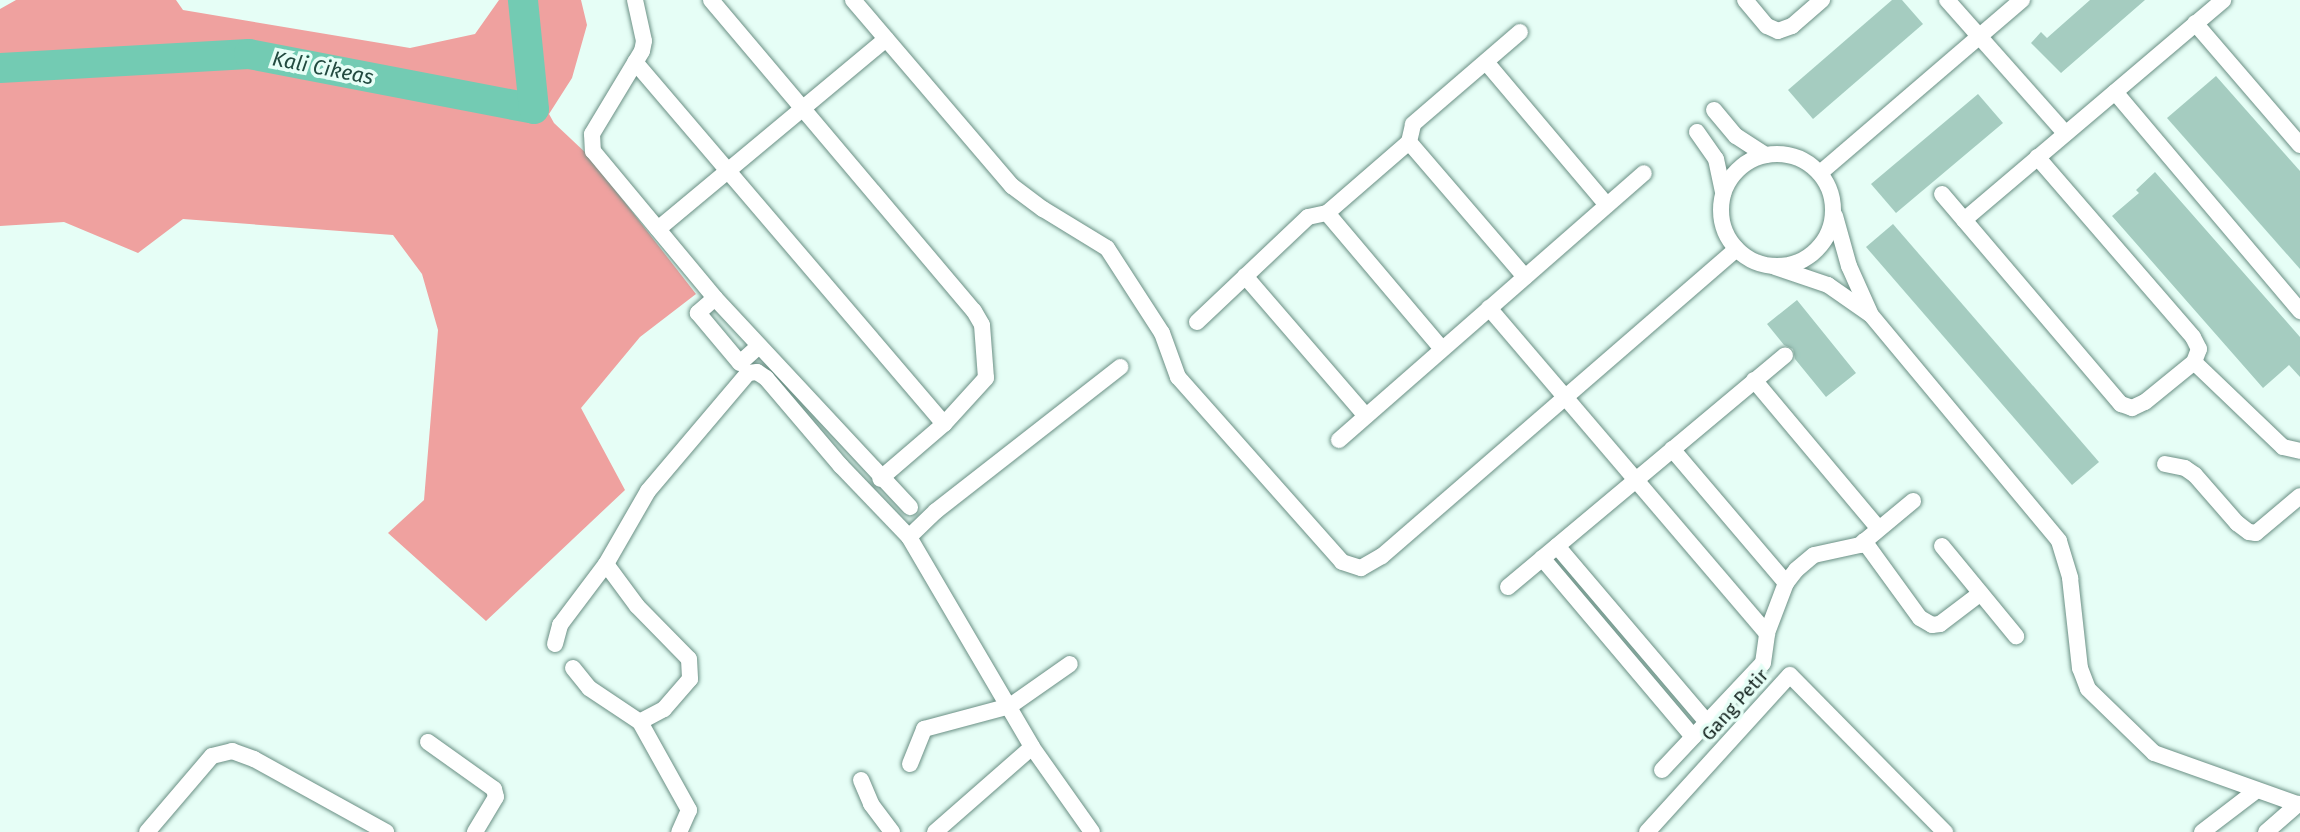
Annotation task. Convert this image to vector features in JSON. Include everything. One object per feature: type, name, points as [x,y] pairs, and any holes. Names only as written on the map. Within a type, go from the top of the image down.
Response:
[{"type":"street","points":[[635,0],[644,41],[591,142],[593,151],[715,298],[880,479],[910,508]]},
{"type":"street","points":[[711,0],[974,311],[982,325],[986,378],[944,425],[880,479]]},
{"type":"street","points":[[853,0],[1012,186],[1043,209],[1107,248],[1162,333],[1178,377],[1342,562],[1361,568],[1382,556],[1736,249]]},
{"type":"street","points":[[1745,0],[1767,26],[1777,31],[1791,26],[1822,0]]},
{"type":"street","points":[[1948,0],[2064,134]]},
{"type":"street","points":[[1820,173],[2022,0]]},
{"type":"street","points":[[1964,220],[2222,0]]},
{"type":"street","points":[[2195,23],[2300,145]]},
{"type":"street","points":[[1197,322],[1308,218],[1326,213],[1409,142],[1413,124],[1520,32]]},
{"type":"street","points":[[658,229],[886,39]]},
{"type":"street","points":[[635,62],[944,425]]},
{"type":"street","points":[[1486,62],[1607,205]]},
{"type":"street","points":[[2115,92],[2300,311]]},
{"type":"street","points":[[1714,110],[1736,136],[1765,155]]},
{"type":"street","points":[[1697,132],[1716,159],[1723,193]]},
{"type":"street","points":[[1409,142],[1525,277]]},
{"type":"street","points":[[1871,315],[1849,266],[1834,214],[1831,192],[1820,173],[1804,160],[1785,154],[1765,155],[1747,162],[1732,176],[1723,193],[1720,213],[1725,232],[1736,249],[1754,262],[1828,285],[1871,315],[2059,541],[2074,598],[2080,668],[2088,689],[2154,753],[2299,805]]},
{"type":"street","points":[[1942,194],[2121,404],[2132,408],[2145,402],[2194,362],[2199,349],[2193,337],[2037,157]]},
{"type":"street","points":[[1339,440],[1644,173]]},
{"type":"street","points":[[1326,213],[1442,349]]},
{"type":"street","points":[[1775,267],[1797,264],[1816,253],[1829,235],[1834,214]]},
{"type":"street","points":[[1245,276],[1366,416]]},
{"type":"street","points":[[715,298],[698,313],[740,363],[759,346]]},
{"type":"street","points":[[1489,308],[1564,399],[1767,633]]},
{"type":"street","points":[[1508,587],[1785,355]]},
{"type":"street","points":[[2194,362],[2283,447],[2300,451]]},
{"type":"street","points":[[909,537],[936,511],[1120,367]]},
{"type":"street","points":[[555,643],[560,625],[606,564],[648,491],[748,373],[757,372],[766,378],[841,466],[909,537],[1032,747],[1092,832]]},
{"type":"street","points":[[1754,380],[1879,529]]},
{"type":"street","points":[[1672,449],[1786,583]]},
{"type":"street","points":[[2165,464],[2185,468],[2195,475],[2237,523],[2249,532],[2256,533],[2300,496]]},
{"type":"street","points":[[1662,770],[1763,663],[1767,633],[1786,583],[1814,555],[1864,541],[1913,501]]},
{"type":"street","points":[[1864,541],[1920,618],[1932,625],[1940,624],[1980,593]]},
{"type":"street","points":[[1557,546],[1707,722]]},
{"type":"street","points":[[1942,546],[2016,636]]},
{"type":"street","points":[[1542,558],[1693,737]]},
{"type":"street","points":[[606,564],[637,606],[689,659],[690,679],[664,709],[640,722]]},
{"type":"street","points":[[1619,649],[1634,636]]},
{"type":"street","points":[[910,764],[924,729],[963,716],[1010,706],[1070,664]]},
{"type":"street","points":[[573,668],[589,688],[640,722],[689,810],[679,832]]},
{"type":"street","name":"Gang Petir","points":[[1647,832],[1790,675],[1945,832]]},
{"type":"street","points":[[428,742],[494,789],[496,797],[475,832]]},
{"type":"street","points":[[934,832],[1032,747]]},
{"type":"street","points":[[147,832],[212,756],[232,751],[254,759],[386,832]]},
{"type":"street","points":[[861,779],[871,804],[892,832]]},
{"type":"street","points":[[2202,832],[2257,790]]},
{"type":"street","points":[[2266,832],[2299,805]]},
{"type":"shaded area","points":[[16,0],[176,0],[183,10],[410,48],[475,34],[499,0],[581,0],[587,25],[572,78],[549,114],[554,123],[588,155],[696,294],[640,337],[581,408],[625,490],[486,621],[388,533],[424,500],[438,330],[422,274],[393,235],[183,219],[138,253],[64,222],[0,226],[0,9]]},
{"type":"building","points":[[1892,0],[1902,0],[1923,24],[1813,119],[1788,90]]},
{"type":"building","points":[[2090,0],[2145,0],[2061,73],[2031,43],[2041,32],[2047,38]]},
{"type":"building","points":[[2216,76],[2300,171],[2300,269],[2167,118]]},
{"type":"building","points":[[1978,94],[2003,123],[1896,213],[1871,184]]},
{"type":"building","points":[[2155,172],[2300,337],[2300,377],[2289,365],[2263,388],[2112,216],[2139,193],[2136,190]]},
{"type":"building","points":[[1893,224],[2099,462],[2072,485],[1866,247]]},
{"type":"building","points":[[1797,300],[1856,373],[1826,397],[1795,359],[1793,349],[1784,345],[1767,324]]},
{"type":"waterway","name":"Kali Cikeas","points":[[0,68],[249,54],[534,109],[523,0]]}]
